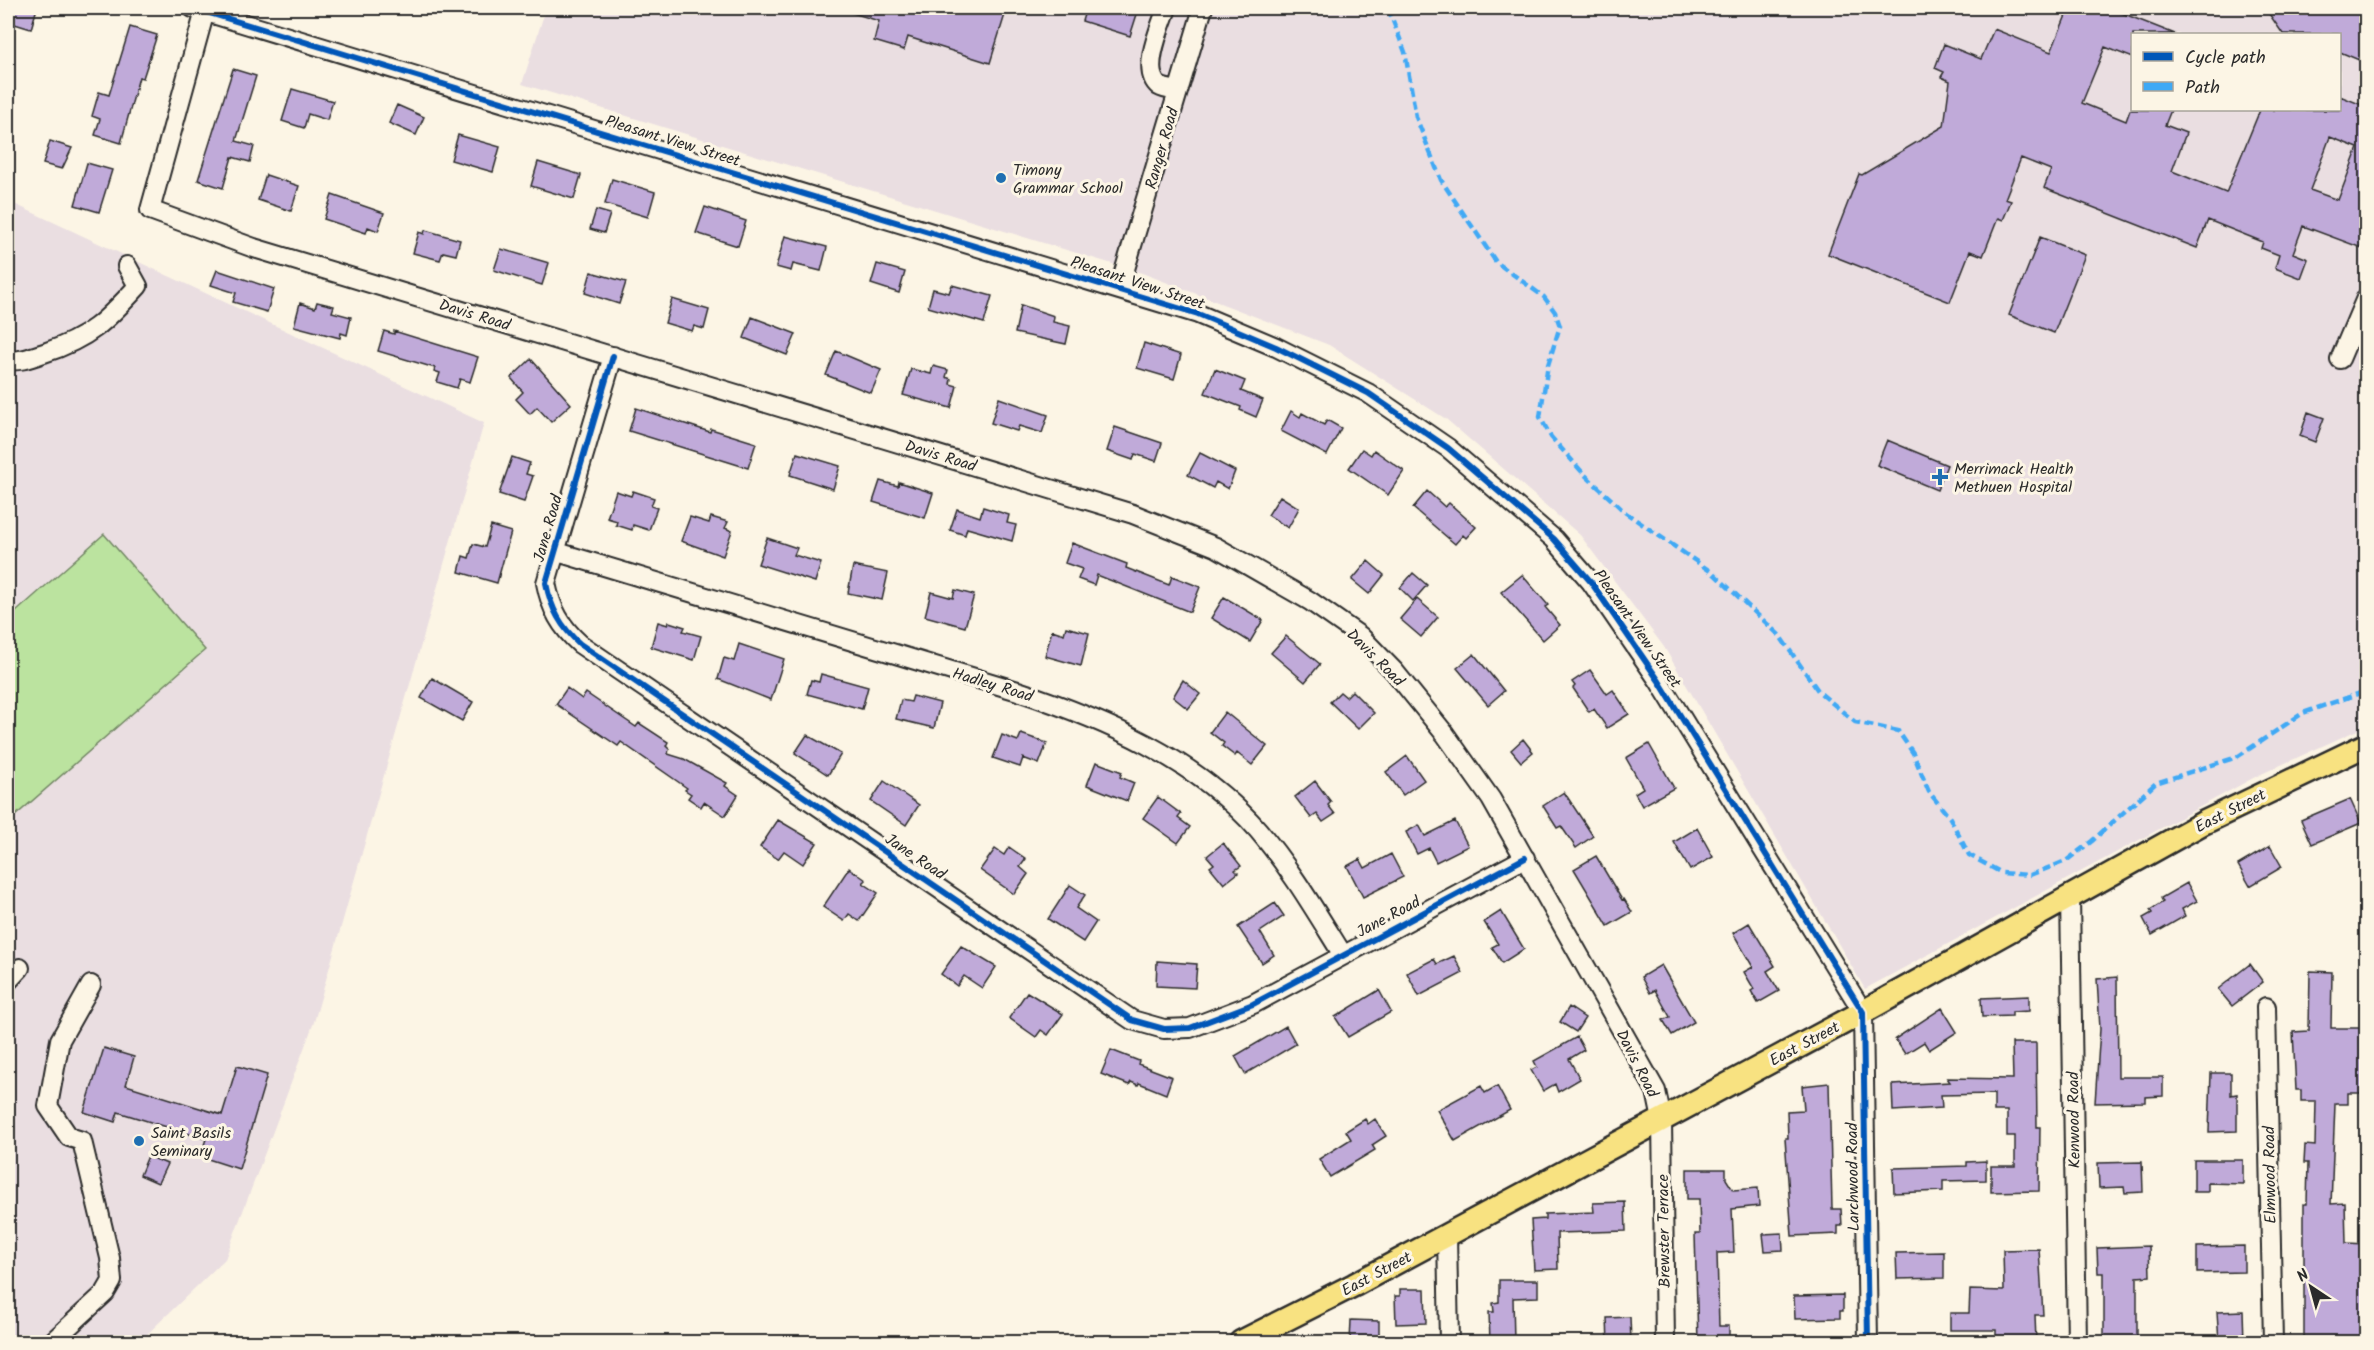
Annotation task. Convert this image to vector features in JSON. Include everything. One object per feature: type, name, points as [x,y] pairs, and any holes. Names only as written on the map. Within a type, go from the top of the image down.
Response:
[{"type":"main road","name":"East Street","points":[[1247,1341],[1863,1012],[2203,823],[2367,745]]},
{"type":"street","points":[[1167,8],[1151,65],[1153,79],[1160,87],[1178,91]]},
{"type":"street","name":"Ranger Road","points":[[1119,289],[1203,8]]},
{"type":"street","name":"Pleasant View Street","points":[[199,9],[1119,289],[1235,329],[1368,393],[1448,448],[1554,538],[1591,582],[1672,701],[1863,1012]]},
{"type":"street","name":"Davis Road","points":[[199,9],[150,210],[254,248],[1078,496],[1176,529],[1234,557],[1310,601],[1360,636],[1445,734],[1491,799],[1656,1091],[1662,1120]]},
{"type":"street","points":[[8,360],[18,362],[75,343],[110,317],[138,286],[127,266]]},
{"type":"street","points":[[2340,359],[2367,298]]},
{"type":"street","name":"Jane Road","points":[[613,356],[546,583],[549,602],[566,631],[580,644],[1132,1020],[1164,1029],[1190,1028],[1253,1004],[1525,858]]},
{"type":"street","name":"Hadley Road","points":[[554,551],[1018,691],[1079,712],[1125,734],[1165,755],[1220,793],[1257,830],[1298,883],[1343,955]]},
{"type":"street","name":"Kenwood Road","points":[[2070,897],[2077,1342]]},
{"type":"street","points":[[52,1342],[105,1293],[112,1281],[110,1258],[82,1141],[69,1137],[48,1106],[60,1040],[91,985]]},
{"type":"street","name":"Elmwood Road","points":[[2266,1007],[2273,1342]]},
{"type":"street","name":"Larchwood Road","points":[[1863,1012],[1868,1342]]},
{"type":"street","name":"Brewster Terrace","points":[[1662,1120],[1665,1342]]},
{"type":"street","points":[[1447,1235],[1449,1342]]},
{"type":"shaded area","name":"Merrimack Health Methuen Hospital","points":[[546,8],[2366,8],[2366,726],[2257,776],[1865,989],[1664,647],[1580,535],[1446,419],[1329,345],[1142,273],[522,84]]},
{"type":"shaded area","points":[[8,201],[484,423],[314,1022],[225,1259],[139,1342],[8,1342]]},
{"type":"green space","points":[[104,534],[205,650],[8,822],[8,619]]},
{"type":"building","points":[[8,8],[37,8],[31,29],[8,22]]},
{"type":"building","points":[[846,8],[1007,8],[990,63],[908,37],[904,50],[874,41],[879,21],[846,11]]},
{"type":"building","points":[[1086,8],[1139,8],[1130,36],[1082,21]]},
{"type":"building","points":[[2069,8],[2109,8],[2172,33],[2131,33],[2131,57],[2105,47],[2082,103],[2126,121],[2130,110],[2171,111],[2165,125],[2186,133],[2172,171],[2226,193],[2260,111],[2341,111],[2341,96],[2367,107],[2367,250],[2303,226],[2293,253],[2308,259],[2301,278],[2275,268],[2279,255],[2261,248],[2263,242],[2208,220],[2197,248],[2044,188],[2051,170],[2021,158],[2005,199],[2011,201],[2003,220],[1998,218],[1983,256],[1970,251],[1950,302],[1828,254],[1859,174],[1862,175],[1944,126],[1950,81],[1941,77],[1944,72],[1935,68],[1944,44],[1981,59],[1994,29],[2051,52]],"holes":[[[2330,137],[2358,148],[2338,200],[2310,190]]]},
{"type":"building","points":[[2265,8],[2367,8],[2367,42],[2359,60],[2341,52],[2341,33],[2282,33]]},
{"type":"building","points":[[130,27],[157,35],[143,78],[139,77],[121,143],[95,135],[100,119],[92,116],[99,92],[109,95]]},
{"type":"building","points":[[233,69],[256,76],[236,141],[254,146],[250,162],[232,157],[223,188],[198,180]]},
{"type":"building","points":[[292,89],[333,101],[327,120],[308,114],[304,128],[282,121]]},
{"type":"building","points":[[397,105],[424,117],[416,135],[389,123]]},
{"type":"building","points":[[458,135],[500,147],[493,172],[451,160]]},
{"type":"building","points":[[50,141],[72,148],[62,169],[43,164]]},
{"type":"building","points":[[538,162],[581,175],[574,199],[531,186]]},
{"type":"building","points":[[87,163],[112,170],[99,212],[75,205]]},
{"type":"building","points":[[266,175],[299,186],[291,211],[258,200]]},
{"type":"building","points":[[612,179],[655,192],[648,217],[605,204]]},
{"type":"building","points":[[332,195],[384,213],[378,231],[368,227],[366,233],[324,219]]},
{"type":"building","points":[[705,207],[746,221],[738,246],[696,233]]},
{"type":"building","points":[[596,210],[610,214],[604,233],[590,229]]},
{"type":"building","points":[[425,230],[460,240],[456,255],[443,252],[440,260],[413,253],[419,232],[424,234]]},
{"type":"building","points":[[785,236],[827,247],[821,271],[793,264],[791,271],[776,267]]},
{"type":"building","points":[[2040,237],[2085,255],[2054,333],[2009,315]]},
{"type":"building","points":[[501,249],[549,263],[542,285],[494,270]]},
{"type":"building","points":[[877,264],[905,272],[899,293],[871,284]]},
{"type":"building","points":[[217,270],[274,289],[267,312],[233,302],[236,293],[211,285]]},
{"type":"building","points":[[591,272],[626,282],[619,304],[585,293]]},
{"type":"building","points":[[952,285],[992,296],[984,323],[928,307],[933,289],[949,293]]},
{"type":"building","points":[[672,299],[709,310],[704,329],[694,326],[692,331],[665,323]]},
{"type":"building","points":[[317,302],[334,306],[332,312],[351,317],[347,335],[341,333],[340,338],[294,326],[300,303],[315,308]]},
{"type":"building","points":[[1021,305],[1054,316],[1053,322],[1070,326],[1066,344],[1015,333]]},
{"type":"building","points":[[752,317],[796,334],[787,355],[744,338]]},
{"type":"building","points":[[384,331],[394,334],[394,331],[478,357],[470,382],[460,379],[457,388],[437,382],[440,373],[434,371],[435,368],[378,351]]},
{"type":"building","points":[[1144,343],[1181,355],[1174,379],[1137,368]]},
{"type":"building","points":[[836,351],[881,370],[871,393],[826,375]]},
{"type":"building","points":[[531,359],[571,404],[551,422],[537,407],[530,414],[516,399],[523,392],[511,378]]},
{"type":"building","points":[[933,366],[948,370],[946,377],[951,379],[950,384],[957,386],[951,408],[903,395],[911,369],[931,374]]},
{"type":"building","points":[[1215,369],[1245,381],[1241,391],[1263,400],[1256,417],[1240,410],[1241,407],[1205,393]]},
{"type":"building","points":[[999,398],[1048,415],[1042,433],[1019,426],[1017,431],[991,423]]},
{"type":"building","points":[[636,408],[710,432],[711,429],[756,443],[748,468],[629,431]]},
{"type":"building","points":[[1291,411],[1300,417],[1302,413],[1324,425],[1327,420],[1341,428],[1327,455],[1281,431]]},
{"type":"building","points":[[2308,412],[2324,418],[2315,442],[2300,436]]},
{"type":"building","points":[[1115,427],[1162,443],[1156,461],[1135,454],[1133,460],[1107,451]]},
{"type":"building","points":[[1887,440],[1947,465],[1937,490],[1877,465]]},
{"type":"building","points":[[1362,449],[1371,455],[1374,450],[1404,471],[1388,495],[1349,468]]},
{"type":"building","points":[[797,453],[840,466],[833,489],[790,475]]},
{"type":"building","points":[[1200,453],[1235,471],[1228,489],[1216,482],[1213,488],[1188,475]]},
{"type":"building","points":[[512,457],[530,463],[526,474],[533,476],[524,502],[499,494]]},
{"type":"building","points":[[880,481],[898,486],[899,482],[933,493],[925,518],[873,502]]},
{"type":"building","points":[[616,491],[631,496],[633,491],[654,498],[651,506],[657,508],[649,530],[633,525],[632,530],[616,525],[617,521],[607,518]]},
{"type":"building","points":[[1427,491],[1445,507],[1449,503],[1476,527],[1466,538],[1463,535],[1455,544],[1413,508]]},
{"type":"building","points":[[1280,496],[1299,508],[1288,528],[1268,515]]},
{"type":"building","points":[[983,507],[1009,515],[1007,523],[1016,525],[1012,541],[967,528],[965,535],[950,530],[957,509],[980,517]]},
{"type":"building","points":[[690,517],[709,523],[711,517],[728,522],[725,528],[732,531],[723,556],[681,541]]},
{"type":"building","points":[[491,526],[511,532],[497,583],[459,572],[463,556],[469,558],[473,544],[485,547]]},
{"type":"building","points":[[767,538],[797,548],[794,555],[821,563],[815,582],[758,564]]},
{"type":"building","points":[[1072,543],[1127,564],[1126,568],[1169,585],[1172,576],[1200,587],[1190,612],[1097,575],[1094,585],[1078,579],[1082,569],[1065,563]]},
{"type":"building","points":[[1368,561],[1384,575],[1369,594],[1352,580]]},
{"type":"building","points":[[853,566],[888,573],[882,600],[848,593]]},
{"type":"building","points":[[1413,573],[1427,585],[1413,601],[1400,588]]},
{"type":"building","points":[[1522,575],[1548,605],[1545,607],[1560,625],[1543,640],[1501,592]]},
{"type":"building","points":[[955,590],[974,595],[965,627],[925,616],[931,592],[953,598]]},
{"type":"building","points":[[1224,597],[1263,620],[1250,642],[1211,618]]},
{"type":"building","points":[[1417,599],[1438,617],[1421,637],[1400,619]]},
{"type":"building","points":[[658,622],[668,625],[669,622],[685,627],[683,631],[701,636],[694,660],[651,647]]},
{"type":"building","points":[[1066,627],[1089,633],[1081,666],[1045,656],[1052,630],[1064,634]]},
{"type":"building","points":[[1286,636],[1320,664],[1305,682],[1271,653]]},
{"type":"building","points":[[739,644],[784,659],[771,700],[718,679],[724,658],[734,661]]},
{"type":"building","points":[[1474,654],[1504,691],[1488,705],[1457,668]]},
{"type":"building","points":[[1590,670],[1607,694],[1613,690],[1629,714],[1607,728],[1594,709],[1589,712],[1573,688],[1575,686],[1572,682]]},
{"type":"building","points":[[821,674],[868,687],[862,709],[807,694],[811,680],[819,682]]},
{"type":"building","points":[[432,678],[473,702],[462,721],[421,698]]},
{"type":"building","points":[[1183,680],[1200,694],[1188,709],[1173,697]]},
{"type":"building","points":[[567,688],[582,699],[586,693],[636,727],[639,723],[668,742],[666,746],[669,749],[668,754],[684,759],[727,783],[725,786],[738,795],[725,816],[704,802],[701,807],[688,798],[691,794],[685,790],[687,788],[621,742],[618,746],[556,704]]},
{"type":"building","points":[[1352,691],[1374,713],[1358,729],[1330,702],[1340,692],[1346,697]]},
{"type":"building","points":[[913,696],[940,703],[934,728],[896,719],[901,700],[911,702]]},
{"type":"building","points":[[1225,712],[1267,746],[1252,765],[1237,753],[1235,756],[1222,746],[1224,743],[1210,732]]},
{"type":"building","points":[[1021,734],[1047,743],[1039,764],[1023,758],[1020,767],[993,758],[1002,735],[1018,741]]},
{"type":"building","points":[[807,735],[841,754],[828,775],[795,753]]},
{"type":"building","points":[[1523,739],[1533,752],[1521,762],[1511,750]]},
{"type":"building","points":[[1649,744],[1674,788],[1642,806],[1635,793],[1643,788],[1626,758]]},
{"type":"building","points":[[1407,756],[1424,780],[1403,795],[1386,772]]},
{"type":"building","points":[[1096,762],[1122,772],[1120,777],[1134,783],[1127,801],[1087,785]]},
{"type":"building","points":[[884,781],[919,805],[906,825],[871,801]]},
{"type":"building","points":[[1315,781],[1331,802],[1328,805],[1335,814],[1323,822],[1317,814],[1311,818],[1295,797]]},
{"type":"building","points":[[1564,792],[1593,836],[1576,848],[1561,826],[1557,828],[1543,806]]},
{"type":"building","points":[[1158,797],[1181,814],[1178,818],[1190,827],[1178,843],[1143,818]]},
{"type":"building","points":[[2350,799],[2361,823],[2312,844],[2301,820]]},
{"type":"building","points":[[778,820],[817,843],[803,864],[784,851],[778,859],[760,847]]},
{"type":"building","points":[[1455,821],[1468,846],[1436,862],[1429,848],[1417,854],[1406,832],[1419,825],[1425,836]]},
{"type":"building","points":[[1697,828],[1713,857],[1690,870],[1674,842]]},
{"type":"building","points":[[1223,843],[1241,866],[1235,870],[1238,873],[1224,884],[1210,867],[1214,864],[1207,856]]},
{"type":"building","points":[[2270,846],[2282,867],[2250,886],[2238,865]]},
{"type":"building","points":[[1009,847],[1026,859],[1020,867],[1028,874],[1014,894],[980,870],[995,849],[1004,855]]},
{"type":"building","points":[[1391,854],[1403,877],[1363,897],[1347,866],[1360,859],[1365,868]]},
{"type":"building","points":[[1596,856],[1622,900],[1624,899],[1632,912],[1608,926],[1574,869]]},
{"type":"building","points":[[849,868],[866,880],[863,883],[878,893],[859,921],[849,914],[844,921],[823,907]]},
{"type":"building","points":[[2187,883],[2197,901],[2182,909],[2185,916],[2152,935],[2143,918],[2152,913],[2150,910],[2163,902],[2161,898]]},
{"type":"building","points":[[1070,885],[1085,895],[1076,908],[1096,922],[1083,942],[1048,919]]},
{"type":"building","points":[[1275,903],[1284,916],[1260,932],[1274,955],[1262,963],[1238,927]]},
{"type":"building","points":[[1501,911],[1524,949],[1502,963],[1492,947],[1498,944],[1484,922]]},
{"type":"building","points":[[1749,923],[1775,966],[1767,971],[1779,991],[1758,1003],[1751,991],[1754,989],[1744,972],[1753,967],[1733,933]]},
{"type":"building","points":[[961,946],[996,967],[982,988],[964,976],[957,986],[941,974]]},
{"type":"building","points":[[1454,956],[1463,973],[1419,996],[1407,973],[1434,959],[1437,964]]},
{"type":"building","points":[[1157,961],[1197,964],[1195,988],[1156,986]]},
{"type":"building","points":[[2250,964],[2263,982],[2232,1006],[2218,989]]},
{"type":"building","points":[[1661,965],[1694,1022],[1672,1035],[1663,1020],[1670,1017],[1655,990],[1650,993],[1641,977]]},
{"type":"building","points":[[2310,971],[2332,972],[2331,1028],[2367,1028],[2367,1093],[2348,1093],[2348,1104],[2335,1104],[2331,1204],[2345,1203],[2346,1243],[2367,1244],[2367,1342],[2304,1342],[2304,1204],[2307,1204],[2308,1163],[2304,1163],[2305,1145],[2315,1146],[2316,1101],[2301,1101],[2301,1090],[2296,1090],[2293,1032],[2309,1031]]},
{"type":"building","points":[[2117,977],[2118,1077],[2163,1077],[2163,1096],[2145,1097],[2145,1102],[2095,1103],[2100,1029],[2097,979]]},
{"type":"building","points":[[1379,990],[1391,1012],[1348,1037],[1335,1017]]},
{"type":"building","points":[[1027,992],[1063,1014],[1048,1035],[1041,1030],[1036,1037],[1009,1018]]},
{"type":"building","points":[[2029,996],[2029,1011],[2012,1012],[2012,1016],[1982,1017],[1981,998]]},
{"type":"building","points":[[1569,1007],[1585,1018],[1576,1032],[1560,1022]]},
{"type":"building","points":[[1942,1008],[1957,1032],[1929,1050],[1924,1042],[1905,1054],[1895,1039]]},
{"type":"building","points":[[1286,1026],[1296,1044],[1245,1074],[1235,1056]]},
{"type":"building","points":[[1577,1037],[1584,1050],[1569,1059],[1580,1079],[1558,1092],[1555,1084],[1543,1091],[1531,1070],[1537,1067],[1534,1061]]},
{"type":"building","points":[[2012,1043],[2036,1043],[2037,1127],[2040,1127],[2039,1191],[1991,1192],[1991,1166],[2015,1166],[2015,1136],[2007,1136],[2007,1111],[1994,1111],[1994,1094],[1941,1095],[1942,1108],[1893,1111],[1892,1085],[1950,1082],[1947,1078],[2013,1079]]},
{"type":"building","points":[[104,1048],[134,1057],[126,1085],[222,1115],[237,1066],[267,1075],[239,1169],[208,1159],[212,1148],[204,1145],[206,1139],[118,1112],[115,1122],[84,1112]]},
{"type":"building","points":[[1111,1050],[1139,1061],[1138,1064],[1172,1077],[1166,1094],[1139,1083],[1138,1085],[1131,1082],[1129,1085],[1101,1074]]},
{"type":"building","points":[[2211,1073],[2231,1073],[2231,1095],[2237,1094],[2237,1131],[2209,1132]]},
{"type":"building","points":[[1829,1083],[1832,1209],[1841,1209],[1842,1226],[1838,1226],[1838,1234],[1792,1236],[1785,1138],[1788,1138],[1787,1111],[1804,1110],[1802,1086]]},
{"type":"building","points":[[1481,1086],[1485,1093],[1497,1086],[1510,1110],[1455,1141],[1437,1110]]},
{"type":"building","points":[[1365,1119],[1368,1124],[1375,1119],[1386,1136],[1372,1145],[1375,1150],[1330,1177],[1319,1159],[1351,1139],[1346,1131]]},
{"type":"building","points":[[148,1156],[167,1164],[158,1183],[140,1175]]},
{"type":"building","points":[[2194,1160],[2243,1160],[2243,1184],[2208,1183],[2208,1192],[2194,1192]]},
{"type":"building","points":[[1986,1161],[1986,1180],[1943,1181],[1943,1191],[1894,1193],[1893,1168],[1967,1166],[1967,1162]]},
{"type":"building","points":[[2142,1162],[2143,1192],[2125,1193],[2124,1187],[2099,1188],[2098,1163]]},
{"type":"building","points":[[1687,1169],[1726,1169],[1726,1179],[1733,1190],[1758,1188],[1759,1206],[1732,1209],[1734,1252],[1717,1253],[1719,1326],[1729,1326],[1729,1342],[1698,1342],[1695,1234],[1700,1234],[1699,1199],[1687,1199]]},
{"type":"building","points":[[1625,1202],[1626,1231],[1557,1233],[1558,1269],[1534,1270],[1531,1220],[1545,1219],[1545,1214],[1594,1212],[1593,1203]]},
{"type":"building","points":[[1782,1233],[1783,1250],[1765,1251],[1763,1234]]},
{"type":"building","points":[[2149,1246],[2150,1276],[2137,1277],[2137,1342],[2104,1342],[2104,1273],[2098,1273],[2097,1248]]},
{"type":"building","points":[[2244,1246],[2244,1272],[2197,1273],[2197,1247]]},
{"type":"building","points":[[2039,1249],[2043,1315],[2035,1315],[2036,1342],[1996,1342],[1996,1330],[1950,1330],[1950,1313],[1969,1313],[1970,1290],[2004,1291],[2003,1250]]},
{"type":"building","points":[[1944,1252],[1944,1278],[1897,1279],[1896,1253]]},
{"type":"building","points":[[1499,1280],[1538,1280],[1538,1297],[1513,1298],[1514,1342],[1490,1342],[1489,1312],[1494,1312],[1493,1303],[1499,1302]]},
{"type":"building","points":[[1400,1289],[1425,1289],[1426,1323],[1396,1324],[1395,1296],[1400,1296]]},
{"type":"building","points":[[1843,1295],[1843,1311],[1840,1311],[1840,1318],[1795,1319],[1794,1296]]},
{"type":"building","points":[[2243,1311],[2244,1342],[2219,1342],[2217,1312]]},
{"type":"building","points":[[1630,1317],[1631,1342],[1608,1342],[1607,1318]]},
{"type":"building","points":[[1351,1320],[1379,1321],[1379,1342],[1350,1342]]},
{"type":"marked path","points":[[1388,8],[1405,52],[1416,117],[1441,180],[1496,262],[1544,297],[1555,312],[1560,326],[1548,365],[1540,417],[1551,437],[1584,474],[1626,513],[1713,573],[1779,635],[1819,692],[1855,722],[1898,731],[1913,753],[1929,792],[1950,818],[1969,855],[2002,873],[2030,875],[2066,861],[2092,841],[2156,783],[2237,757],[2303,713],[2366,691]]},
{"type":"cycle path","points":[[193,8],[1198,314],[1276,347],[1368,393],[1448,448],[1554,539],[1591,582],[1659,681],[1863,1012],[1868,1342]]},
{"type":"cycle path","points":[[613,356],[546,583],[554,609],[567,631],[580,644],[1132,1020],[1164,1029],[1190,1028],[1253,1004],[1525,858]]},
{"type":"place","name":"Timony Grammar School","points":[[1001,178]]},
{"type":"place","name":"Merrimack Health Methuen Hospital","points":[[1940,477]]},
{"type":"place","name":"Saint Basils Seminary","points":[[139,1141]]}]
